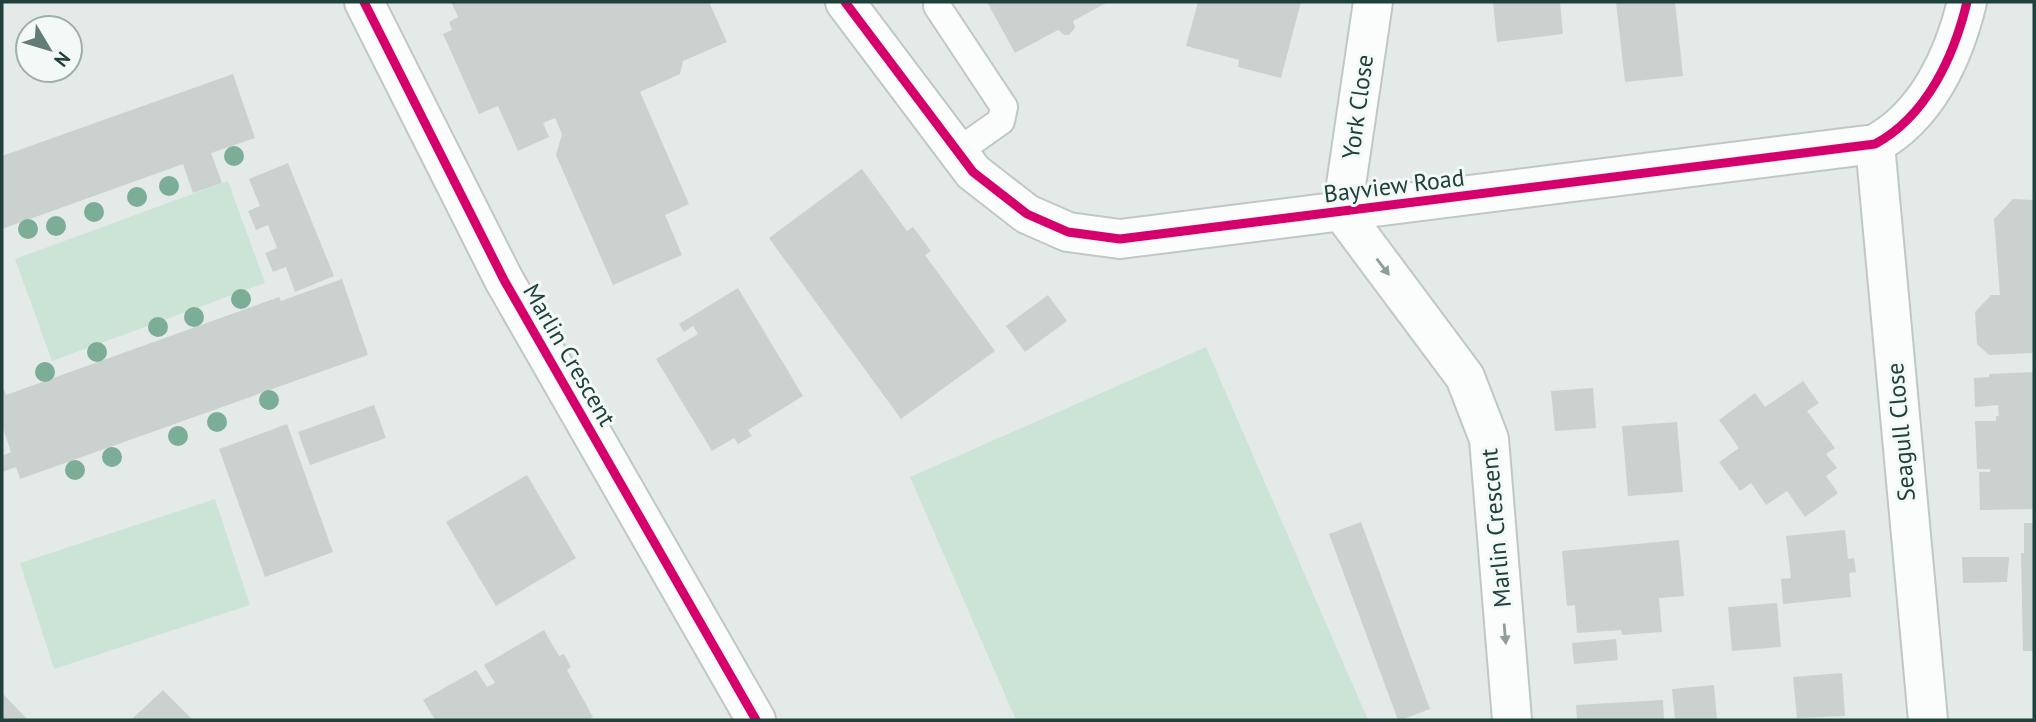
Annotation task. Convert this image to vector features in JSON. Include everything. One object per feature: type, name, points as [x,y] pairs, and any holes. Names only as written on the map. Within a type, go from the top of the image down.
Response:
[{"type":"street","name":"Marlin Crescent","points":[[364,2],[503,279],[755,720]]},
{"type":"street","name":"Bayview Road","points":[[845,2],[973,172],[1027,214],[1068,232],[1120,239],[1875,144],[1890,136],[1905,121],[1947,66],[1959,35],[1967,2]]},
{"type":"street","name":"York Close","points":[[1342,212],[1373,2]]},
{"type":"street","name":"Seagull Close","points":[[1875,144],[1928,720]]},
{"type":"street","name":"Marlin Crescent","points":[[1342,212],[1465,377],[1489,439],[1512,720]]},
{"type":"lane","points":[[937,6],[1004,107],[1001,121],[957,152]]},
{"type":"green space","points":[[228,181],[265,283],[52,361],[15,259]]},
{"type":"green space","points":[[1206,347],[1368,720],[1016,720],[910,477]]},
{"type":"green space","points":[[215,499],[250,605],[54,669],[20,563]]},
{"type":"building","points":[[451,2],[709,2],[727,42],[683,61],[680,74],[640,92],[689,204],[665,215],[682,255],[613,285],[556,155],[562,134],[555,118],[543,123],[549,137],[518,151],[498,106],[479,114],[443,34],[452,30],[449,22],[458,17]]},
{"type":"building","points":[[987,2],[1108,2],[1073,21],[1075,28],[1069,35],[1058,30],[1015,53]]},
{"type":"building","points":[[1198,2],[1301,2],[1281,78],[1238,67],[1239,60],[1186,46]]},
{"type":"building","points":[[1493,2],[1560,2],[1563,34],[1497,42]]},
{"type":"building","points":[[1616,2],[1675,2],[1683,76],[1625,82]]},
{"type":"building","points":[[233,74],[255,138],[211,153],[222,183],[193,193],[183,164],[2,229],[2,156]]},
{"type":"building","points":[[288,163],[334,276],[295,292],[286,267],[273,272],[265,253],[277,248],[268,225],[256,230],[248,211],[260,206],[249,179]]},
{"type":"building","points":[[862,169],[907,231],[913,227],[931,251],[925,255],[995,351],[901,419],[769,238]]},
{"type":"building","points":[[2013,199],[2034,200],[2034,353],[1989,355],[1977,344],[1975,312],[1991,295],[2000,295],[1994,219]]},
{"type":"building","points":[[342,279],[368,355],[20,479],[16,467],[2,472],[2,456],[11,452],[2,425],[2,385],[6,395],[279,297],[281,301]]},
{"type":"building","points":[[738,288],[803,396],[748,430],[752,436],[738,444],[734,438],[712,451],[656,359],[698,334],[693,326],[684,332],[679,324]]},
{"type":"building","points":[[1048,295],[1067,321],[1025,352],[1006,326]]},
{"type":"building","points":[[2034,372],[2034,509],[1980,510],[1979,472],[1990,472],[1990,469],[1977,469],[1975,421],[1996,421],[1996,416],[1999,416],[1998,405],[1975,407],[1974,378],[1989,377],[1989,374]]},
{"type":"building","points":[[1803,381],[1819,403],[1807,411],[1835,448],[1826,454],[1837,468],[1826,476],[1838,493],[1805,517],[1787,491],[1766,505],[1751,483],[1740,491],[1719,462],[1739,448],[1719,420],[1755,393],[1765,407]]},
{"type":"building","points":[[1593,388],[1596,428],[1555,431],[1551,391]]},
{"type":"building","points":[[374,405],[386,438],[310,465],[298,432]]},
{"type":"building","points":[[1677,422],[1683,492],[1628,496],[1622,426]]},
{"type":"building","points":[[287,424],[333,552],[265,577],[219,449]]},
{"type":"building","points":[[527,475],[576,558],[496,606],[446,522]]},
{"type":"building","points":[[1361,522],[1430,709],[1401,720],[1398,720],[1329,534]]},
{"type":"building","points":[[2024,523],[2034,523],[2034,651],[2023,651],[2021,553],[2024,553]]},
{"type":"building","points":[[1845,530],[1848,559],[1854,558],[1856,572],[1849,573],[1851,597],[1783,604],[1781,579],[1791,578],[1786,536]]},
{"type":"building","points":[[1679,540],[1684,596],[1659,598],[1662,632],[1622,635],[1621,630],[1577,633],[1575,605],[1567,606],[1562,551]]},
{"type":"building","points":[[1962,557],[2009,557],[2007,582],[1963,583]]},
{"type":"building","points":[[1777,603],[1781,647],[1732,651],[1728,607]]},
{"type":"building","points":[[544,630],[559,656],[564,654],[571,667],[567,670],[593,717],[588,720],[435,720],[423,700],[476,670],[487,687],[495,683],[484,665]]},
{"type":"building","points":[[1616,639],[1618,660],[1574,664],[1572,643]]},
{"type":"building","points":[[1842,673],[1845,716],[1797,718],[1793,677]]},
{"type":"building","points":[[1714,685],[1717,720],[1675,720],[1672,689]]},
{"type":"building","points":[[163,690],[193,720],[131,720]]},
{"type":"building","points":[[2,693],[28,720],[2,720]]},
{"type":"building","points":[[1663,700],[1664,720],[1577,720],[1576,705]]},
{"type":"cycle path","points":[[364,2],[504,280],[756,720]]},
{"type":"cycle path","points":[[845,2],[973,172],[1027,214],[1068,232],[1120,239],[1875,144],[1909,118],[1936,83],[1954,43],[1967,2]]}]
